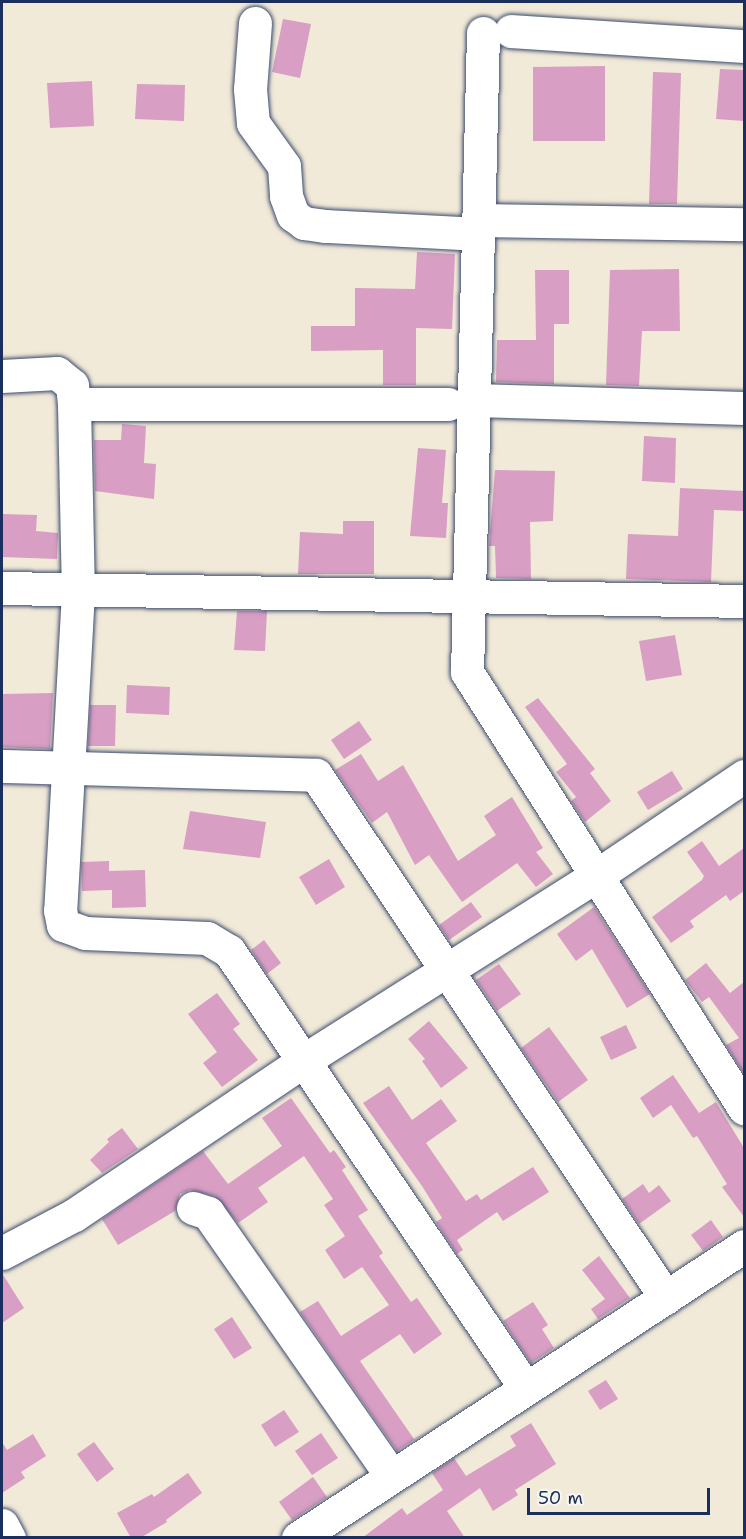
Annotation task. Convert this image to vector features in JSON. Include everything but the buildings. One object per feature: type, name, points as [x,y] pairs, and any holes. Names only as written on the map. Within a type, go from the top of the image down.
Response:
[{"type":"street","points":[[255,23],[250,88],[253,123],[284,166],[286,196],[293,216],[304,223],[326,226],[479,227],[744,224]]},
{"type":"street","points":[[744,46],[497,32],[461,402],[470,598],[467,672],[744,1108]]},
{"type":"street","points":[[2,376],[57,373],[72,385],[78,592],[60,909],[63,925],[85,933],[207,938],[229,951],[525,1387]]},
{"type":"street","points":[[74,404],[461,402],[744,408]]},
{"type":"street","points":[[2,588],[78,592],[744,601]]},
{"type":"street","points":[[2,766],[69,770],[316,775],[447,967],[666,1298]]},
{"type":"street","points":[[2,1252],[74,1215],[447,967],[596,876],[742,782]]},
{"type":"street","points":[[193,1209],[208,1214],[390,1474]]},
{"type":"street","points":[[298,1538],[390,1474],[744,1246]]},
{"type":"street","points":[[2,1525],[9,1538]]}]
